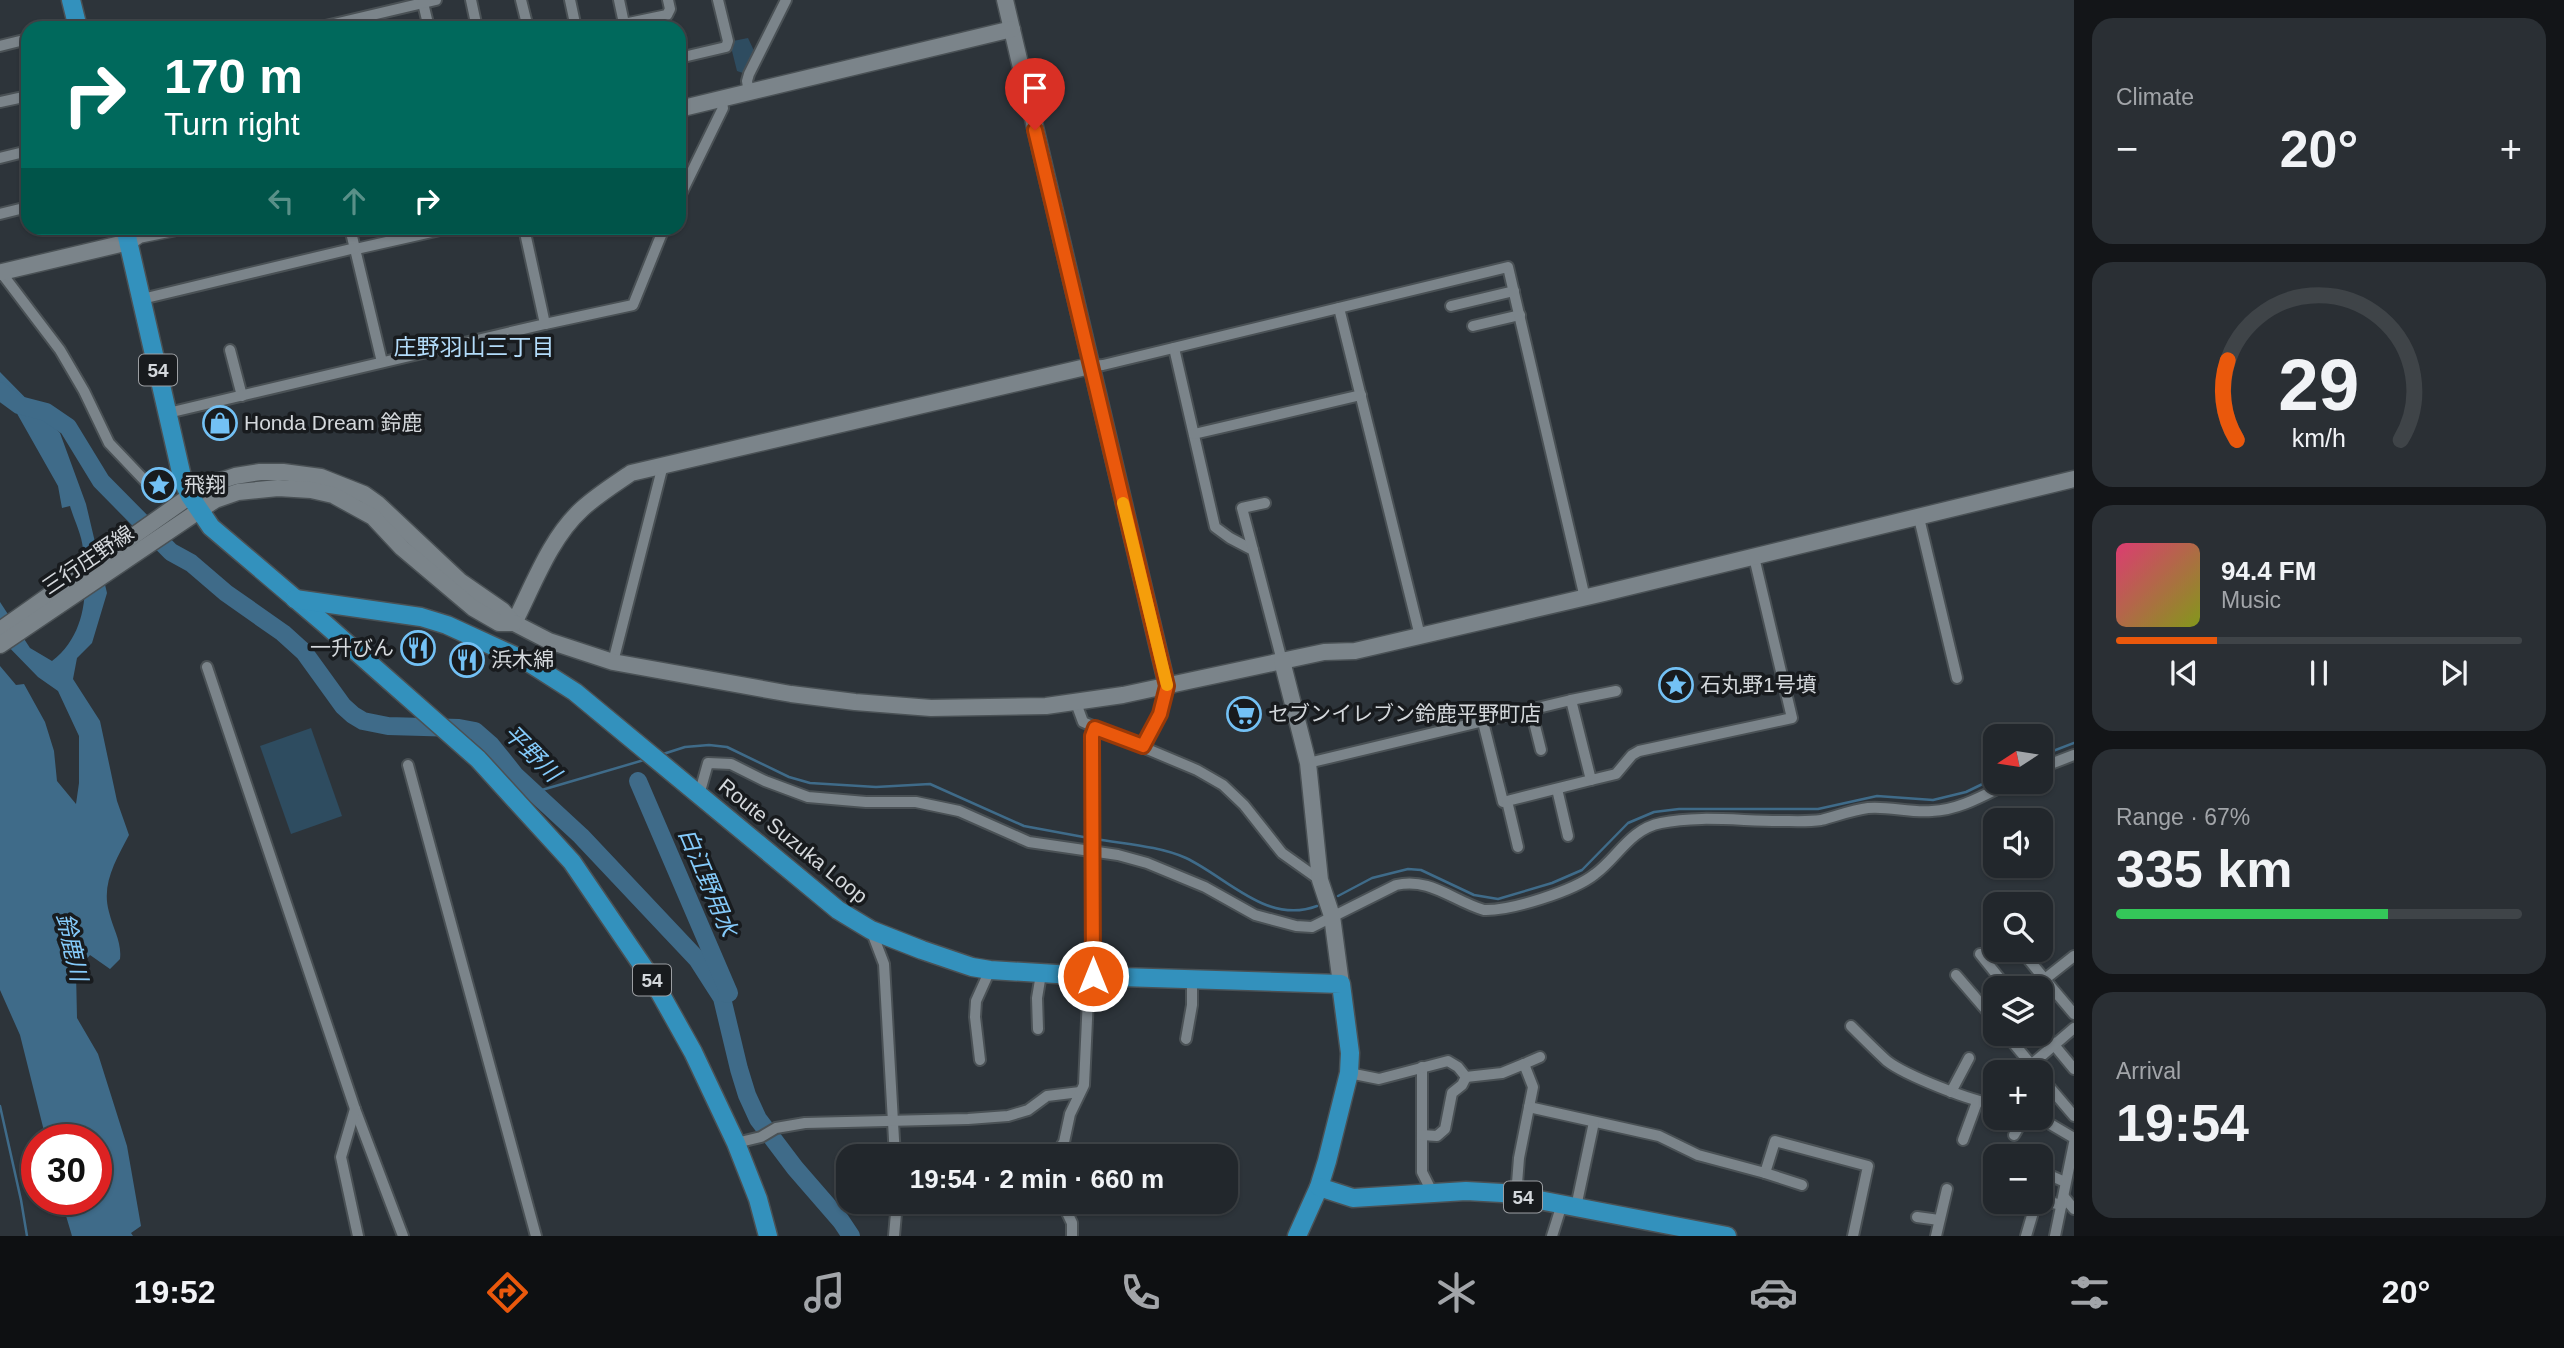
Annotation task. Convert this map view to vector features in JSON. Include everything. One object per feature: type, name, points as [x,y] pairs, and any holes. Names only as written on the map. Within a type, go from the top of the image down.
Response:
[{"type":"main road","points":[[71,0],[76,21]]},
{"type":"main road","name":"54","points":[[127,235],[183,481],[195,503],[211,527],[478,759],[572,862],[642,964],[694,1052],[736,1143],[758,1199],[768,1236]]},
{"type":"main road","name":"Route Suzuka Loop","points":[[295,599],[421,617],[491,643],[548,673],[575,692],[838,910],[871,930],[945,959],[990,970],[1041,974],[1341,984]]},
{"type":"main road","points":[[325,624],[334,614],[351,608]]},
{"type":"main road","points":[[1297,1236],[1319,1187],[1339,1121],[1349,1073],[1350,1053],[1341,984]]},
{"type":"main road","name":"54","points":[[1319,1187],[1353,1198],[1466,1191],[1502,1193],[1727,1236]]},
{"type":"street","points":[[352,21],[436,0]]},
{"type":"street","points":[[471,0],[476,21]]},
{"type":"street","points":[[521,0],[526,21]]},
{"type":"street","points":[[570,0],[574,21]]},
{"type":"street","points":[[619,0],[624,21]]},
{"type":"street","points":[[644,21],[667,15],[670,9],[668,0]]},
{"type":"street","points":[[686,56],[726,47],[728,41],[718,0]]},
{"type":"street","points":[[749,93],[749,74],[786,0]]},
{"type":"street","points":[[1005,0],[1167,686],[1160,714],[1143,746]]},
{"type":"street","points":[[423,3],[427,21]]},
{"type":"street","points":[[378,14],[380,21]]},
{"type":"street","points":[[686,107],[1012,29]]},
{"type":"street","points":[[0,46],[21,41]]},
{"type":"street","points":[[0,102],[21,98]]},
{"type":"street","points":[[686,184],[723,108],[721,99]]},
{"type":"street","points":[[0,158],[21,153]]},
{"type":"street","points":[[686,170],[694,168]]},
{"type":"street","points":[[0,214],[21,209]]},
{"type":"street","points":[[127,235],[1,271],[60,350],[84,391],[109,443],[148,484]]},
{"type":"street","points":[[352,235],[382,362]]},
{"type":"street","points":[[142,299],[418,235]]},
{"type":"street","points":[[526,235],[545,324]]},
{"type":"street","points":[[167,413],[634,305],[661,235]]},
{"type":"street","points":[[514,623],[559,537],[581,509],[631,473],[1174,348],[1508,267],[1585,598]]},
{"type":"street","points":[[1451,306],[1514,291]]},
{"type":"street","points":[[1339,308],[1419,636]]},
{"type":"street","points":[[1473,326],[1520,315]]},
{"type":"street","points":[[1174,348],[1215,527],[1253,550]]},
{"type":"street","points":[[230,350],[242,396]]},
{"type":"street","points":[[1194,434],[1361,395]]},
{"type":"street","points":[[613,662],[663,465]]},
{"type":"street","name":"三行庄野線","points":[[0,630],[195,503],[214,483],[260,472],[303,473],[345,486],[378,504],[437,562],[502,610],[514,623],[549,641],[613,662],[778,692],[855,702],[984,708],[1076,703],[1324,652],[1355,651],[2074,479]]},
{"type":"street","points":[[1265,503],[1242,508],[1308,763],[1320,880],[1332,916],[1341,984]]},
{"type":"street","name":"三行庄野線","points":[[0,645],[177,515]]},
{"type":"street","points":[[1919,518],[1956,678]]},
{"type":"street","points":[[1483,722],[1503,802],[1507,802],[1616,774],[1632,755],[1639,751],[1793,718],[1754,556]]},
{"type":"street","points":[[207,667],[355,1109],[403,1236]]},
{"type":"street","points":[[1308,763],[1616,691]]},
{"type":"street","points":[[1571,700],[1591,780]]},
{"type":"street","points":[[1076,703],[1083,722],[1197,770],[1223,785],[1244,805],[1282,853],[1320,880]]},
{"type":"street","points":[[1531,710],[1541,750]]},
{"type":"street","points":[[1063,1144],[1070,1114],[1083,1085],[1091,976],[1094,849],[1092,736],[1095,728]]},
{"type":"street","points":[[2053,763],[2074,755]]},
{"type":"street","points":[[699,795],[708,763],[732,764],[765,781],[808,797],[866,802],[916,802],[938,806],[959,811],[1021,840],[1094,849],[1147,863],[1205,887],[1248,912],[1270,920],[1312,927],[1407,883],[1419,883],[1484,910],[1495,911],[1549,896],[1594,876],[1623,845],[1638,833],[1660,823],[1698,820],[1818,821],[1866,808],[1943,810],[1985,794]]},
{"type":"street","points":[[408,765],[536,1236]]},
{"type":"street","points":[[1557,789],[1568,836]]},
{"type":"street","points":[[1507,802],[1518,847]]},
{"type":"street","points":[[871,930],[884,964],[894,1144]]},
{"type":"street","points":[[1980,954],[1998,976]]},
{"type":"street","points":[[2046,976],[2073,959]]},
{"type":"street","points":[[2030,962],[2041,976]]},
{"type":"street","points":[[980,1060],[976,1001],[990,970]]},
{"type":"street","points":[[1038,1029],[1037,998],[1041,974]]},
{"type":"street","points":[[1956,975],[1983,1006]]},
{"type":"street","points":[[1186,1039],[1192,1005],[1192,979]]},
{"type":"street","points":[[2053,990],[2074,1014]]},
{"type":"street","points":[[1852,1026],[1890,1063],[1951,1092],[1983,1103]]},
{"type":"street","points":[[2044,1060],[2054,1045],[2074,1028]]},
{"type":"street","points":[[2054,1045],[2074,1069]]},
{"type":"street","points":[[2016,1046],[2027,1060]]},
{"type":"street","points":[[1466,1077],[1502,1073],[1539,1057]]},
{"type":"street","points":[[1951,1092],[1969,1058]]},
{"type":"street","points":[[1349,1073],[1379,1079],[1448,1061],[1458,1067],[1466,1077]]},
{"type":"street","points":[[1516,1196],[1519,1158],[1533,1087],[1524,1064]]},
{"type":"street","points":[[1422,1067],[1423,1174],[1433,1194]]},
{"type":"street","points":[[1422,1135],[1437,1136],[1446,1129],[1452,1093],[1462,1085],[1466,1077]]},
{"type":"street","points":[[2053,1090],[2073,1112]]},
{"type":"street","points":[[736,1143],[761,1137],[776,1128],[805,1123],[1009,1116],[1028,1110],[1047,1096],[1080,1092]]},
{"type":"street","points":[[1964,1140],[1977,1102]]},
{"type":"street","points":[[1529,1107],[1659,1136],[1698,1155],[1802,1185]]},
{"type":"street","points":[[355,1109],[341,1157],[358,1236]]},
{"type":"street","points":[[1552,1236],[1569,1205],[1594,1122]]},
{"type":"street","points":[[2053,1126],[2074,1138]]},
{"type":"street","points":[[2014,1135],[2017,1130]]},
{"type":"street","points":[[1765,1173],[1775,1141],[1868,1166],[1853,1236]]},
{"type":"street","points":[[2055,1236],[2063,1199],[2070,1184],[2074,1143]]},
{"type":"street","points":[[2053,1177],[2070,1184]]},
{"type":"street","points":[[1936,1236],[1947,1189]]},
{"type":"street","points":[[2053,1200],[2063,1199],[2074,1209]]},
{"type":"street","points":[[894,1236],[896,1214]]},
{"type":"street","points":[[1068,1214],[1072,1223],[1072,1236]]},
{"type":"street","points":[[2026,1236],[2034,1214]]},
{"type":"street","points":[[1917,1217],[1939,1220]]},
{"type":"shaded area","points":[[748,38],[756,55],[746,74],[737,71],[731,47],[734,46],[733,41]]},
{"type":"shaded area","points":[[311,728],[342,816],[291,834],[260,746]]},
{"type":"water","name":"鈴鹿川","points":[[0,372],[60,433],[86,504],[107,593],[92,643],[77,658],[73,679],[100,721],[117,801],[129,835],[111,872],[107,892],[109,912],[120,947],[120,959],[110,969],[90,955],[76,972],[77,1018],[98,1054],[127,1146],[141,1226],[131,1233],[133,1236],[72,1236],[66,1215],[112,1215],[112,1124],[42,1124],[20,1035],[0,990],[0,666],[16,685],[24,684],[45,722],[54,751],[57,781],[76,804],[79,736],[58,691],[38,677],[0,638],[0,602],[30,648],[52,661],[64,650],[79,625],[85,595],[85,564],[80,533],[70,506],[62,508],[58,486],[15,410],[0,396]]},
{"type":"waterway","name":"平野川","points":[[0,391],[19,405],[46,412],[68,427],[101,481],[171,552],[191,563],[226,593],[283,633],[304,652],[343,706],[353,715],[363,721],[388,726],[475,731],[491,745],[515,775],[581,836],[697,959],[722,998],[739,1069],[758,1119],[851,1236]]},
{"type":"waterway","points":[[2053,751],[2074,743]]},
{"type":"waterway","points":[[660,755],[685,747],[709,745],[727,747],[789,777],[810,783],[876,787],[930,784],[1024,826],[1089,838]]},
{"type":"waterway","points":[[535,792],[644,760]]},
{"type":"waterway","name":"白江野用水","points":[[638,781],[729,993],[727,994]]},
{"type":"waterway","points":[[1338,896],[1372,878],[1408,869],[1421,870],[1474,895],[1498,899],[1552,883],[1582,870],[1628,823],[1654,812],[1679,809],[1818,809],[1877,796],[1933,800],[1966,792],[1983,784]]},
{"type":"waterway","points":[[1096,839],[1176,854],[1202,867],[1248,897],[1281,909],[1299,910],[1317,906]]},
{"type":"waterway","points":[[0,1106],[27,1236]]},
{"type":"slow traffic","points":[[1123,503],[1167,685]]},
{"type":"place","name":"Honda Dream 鈴鹿","points":[[220,423]]},
{"type":"place","name":"飛翔","points":[[159,485]]},
{"type":"place","name":"一升びん","points":[[418,648]]},
{"type":"place","name":"浜木綿","points":[[467,660]]},
{"type":"place","name":"石丸野1号墳","points":[[1676,685]]},
{"type":"place","name":"セブンイレブン鈴鹿平野町店","points":[[1244,714]]},
{"type":"district","name":"庄野羽山三丁目","points":[[474,347]]},
{"type":"route","points":[[1035,130],[1167,686],[1160,714],[1143,746],[1095,728],[1092,736],[1093,976]]}]
